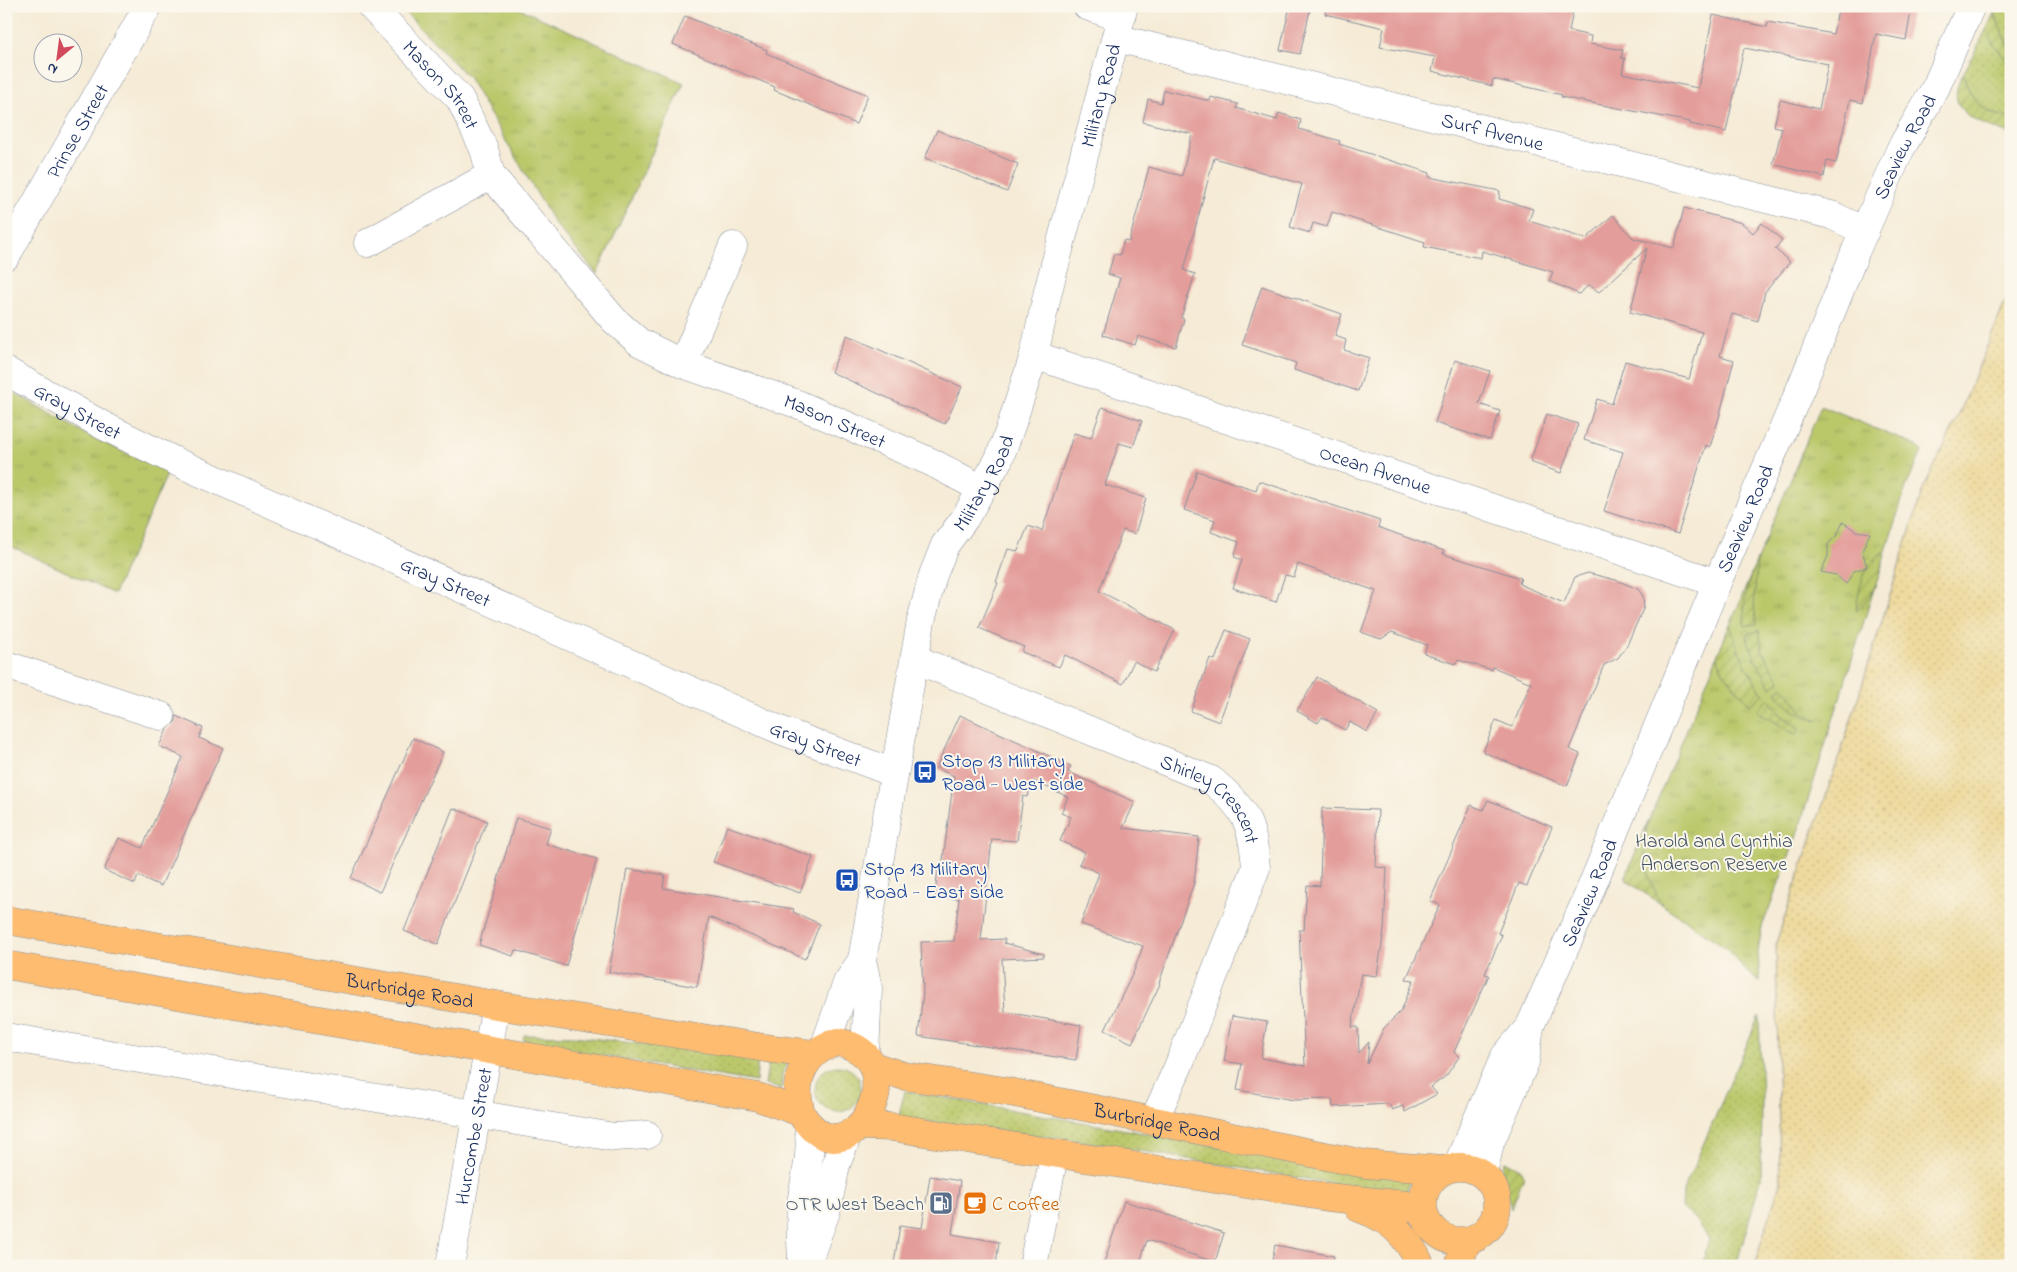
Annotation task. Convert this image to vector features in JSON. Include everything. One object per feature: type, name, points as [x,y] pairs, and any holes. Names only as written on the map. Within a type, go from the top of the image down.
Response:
[{"type":"main road","name":"Burbridge Road","points":[[6,920],[496,1005],[765,1048],[819,1049]]},
{"type":"main road","points":[[6,965],[758,1097],[804,1118],[820,1134],[835,1138],[855,1130],[892,1127],[1054,1155],[1327,1197],[1407,1205],[1430,1224],[1463,1253],[1488,1229],[1494,1219],[1497,1207],[1496,1195],[1491,1184],[1483,1174],[1467,1166],[1450,1168],[1432,1177],[1425,1188],[1422,1200],[1430,1224],[1433,1266]]},
{"type":"main road","points":[[804,1118],[797,1092],[800,1076],[819,1049],[838,1042],[854,1045],[869,1060],[876,1082],[874,1104],[855,1130]]},
{"type":"main road","name":"Burbridge Road","points":[[869,1060],[904,1076],[999,1090],[1365,1164],[1450,1168]]},
{"type":"main road","points":[[1327,1197],[1370,1212],[1394,1225],[1413,1248],[1421,1266]]},
{"type":"street","name":"Prinse Street","points":[[6,256],[148,6]]},
{"type":"street","name":"Mason Street","points":[[371,6],[460,99],[484,149],[491,175],[614,320],[639,342],[683,364],[800,405],[931,462],[982,489]]},
{"type":"street","name":"Surf Avenue","points":[[1087,6],[1121,21],[1831,215],[1865,231]]},
{"type":"street","name":"Seaview Road","points":[[1450,1168],[1505,1056],[1530,1026],[1584,905],[1717,583],[1802,386],[1900,150],[1936,87],[1971,10]]},
{"type":"street","name":"Military Road","points":[[869,1060],[868,988],[862,960],[921,621],[933,575],[945,545],[965,518],[999,459],[1034,355],[1048,291],[1121,21]]},
{"type":"street","points":[[368,243],[491,175]]},
{"type":"street","points":[[683,364],[733,246]]},
{"type":"street","name":"Ocean Avenue","points":[[1034,355],[1717,583]]},
{"type":"street","name":"Gray Street","points":[[6,371],[104,426],[179,463],[780,730],[894,773]]},
{"type":"street","name":"Shirley Crescent","points":[[915,659],[1211,780],[1234,799],[1246,818],[1254,847],[1256,868],[1178,1067],[1154,1120]]},
{"type":"street","points":[[6,665],[161,716]]},
{"type":"street","name":"Military Road","points":[[819,1049],[847,982],[862,960]]},
{"type":"street","name":"Hurcombe Street","points":[[450,1266],[496,1005]]},
{"type":"street","name":"Seaview Road","points":[[1483,1174],[1490,1143],[1525,1062],[1530,1026]]},
{"type":"street","points":[[6,1037],[614,1137],[647,1134]]},
{"type":"street","points":[[804,1118],[811,1142],[810,1161],[801,1206],[804,1266]]},
{"type":"street","points":[[804,1266],[826,1212],[836,1165],[855,1130]]},
{"type":"street","points":[[1033,1266],[1054,1155]]},
{"type":"green space","points":[[399,6],[514,6],[684,83],[597,274],[555,224],[468,77]]},
{"type":"green space","points":[[1998,6],[2011,6],[2011,51],[1994,13]]},
{"type":"green space","points":[[1994,13],[2011,51],[2011,66],[1992,42],[1987,28]]},
{"type":"green space","points":[[1987,28],[1992,42],[2011,66],[2011,117],[1992,113],[1979,105],[1974,99],[1963,74]]},
{"type":"green space","points":[[1963,74],[1974,99],[1979,105],[1992,113],[2011,117],[2011,135],[1977,121],[1960,108],[1957,99],[1957,88]]},
{"type":"green space","points":[[6,388],[91,437],[168,472],[114,594],[6,544]]},
{"type":"green space","name":"Harold and Cynthia Anderson Reserve","points":[[1821,406],[1917,446],[1922,452],[1906,487],[1796,838],[1762,927],[1758,952],[1760,982],[1747,972],[1725,947],[1627,881],[1626,876]]},
{"type":"green space","points":[[1886,552],[1879,576],[1872,591],[1856,610],[1861,585],[1867,569],[1878,556]]},
{"type":"green space","points":[[1757,560],[1754,607],[1757,624],[1745,626],[1744,608],[1746,592]]},
{"type":"green space","points":[[1730,624],[1736,643],[1752,677],[1763,694],[1750,705],[1723,672],[1717,656]]},
{"type":"green space","points":[[1759,630],[1763,652],[1780,681],[1771,687],[1755,659],[1746,635]]},
{"type":"green space","points":[[1783,686],[1802,711],[1818,721],[1794,711],[1785,703],[1776,692]]},
{"type":"green space","points":[[1769,699],[1781,715],[1800,728],[1796,735],[1757,711]]},
{"type":"green space","points":[[1648,821],[1645,845],[1646,864],[1648,874],[1662,905],[1627,881],[1626,876]]},
{"type":"green space","points":[[1759,1016],[1762,1100],[1761,1179],[1736,1266],[1702,1266],[1709,1239],[1693,1217],[1682,1208],[1683,1191]]},
{"type":"green space","points":[[524,1035],[573,1036],[758,1058],[756,1082],[572,1051],[523,1040]]},
{"type":"green space","points":[[769,1059],[789,1062],[782,1074],[782,1089],[765,1085]]},
{"type":"green space","points":[[838,1066],[851,1070],[857,1076],[861,1089],[857,1102],[851,1108],[838,1112],[825,1108],[819,1102],[815,1089],[819,1076],[825,1070]]},
{"type":"green space","points":[[905,1091],[1308,1162],[1410,1177],[1406,1196],[1087,1142],[898,1118]]},
{"type":"green space","points":[[1505,1161],[1522,1170],[1524,1176],[1511,1209],[1502,1169]]},
{"type":"sand","points":[[2011,288],[2011,1266],[1754,1266],[1780,1183],[1776,943],[1848,730],[1923,489],[1956,422]]},
{"type":"building","points":[[1290,6],[1311,6],[1300,54],[1280,50]]},
{"type":"building","points":[[1326,6],[1574,6],[1569,31],[1591,36],[1590,44],[1623,50],[1621,58],[1625,58],[1622,73],[1698,88],[1713,15],[1767,27],[1768,22],[1833,34],[1839,6],[1912,6],[1906,40],[1876,34],[1863,103],[1850,100],[1836,163],[1827,161],[1824,177],[1773,164],[1782,128],[1774,126],[1780,100],[1819,109],[1828,64],[1744,48],[1726,132],[1690,124],[1690,122],[1561,97],[1562,95],[1493,79],[1492,86],[1432,71],[1435,57],[1380,47],[1384,28],[1325,14]]},
{"type":"building","points":[[685,16],[767,50],[766,53],[868,95],[856,124],[774,90],[775,87],[673,44]]},
{"type":"building","points":[[1164,90],[1210,101],[1211,97],[1238,104],[1236,108],[1277,120],[1279,113],[1301,120],[1299,129],[1340,141],[1339,144],[1430,173],[1429,177],[1500,191],[1499,199],[1533,209],[1529,221],[1586,239],[1613,215],[1633,238],[1674,248],[1684,208],[1742,223],[1753,233],[1762,223],[1782,240],[1775,249],[1790,262],[1765,292],[1758,321],[1732,314],[1720,356],[1734,360],[1710,447],[1706,445],[1678,534],[1604,511],[1623,452],[1584,440],[1597,399],[1612,404],[1625,361],[1689,379],[1702,332],[1630,312],[1647,248],[1599,292],[1589,285],[1579,294],[1549,281],[1553,272],[1482,251],[1481,258],[1424,247],[1425,242],[1332,212],[1327,227],[1313,223],[1310,233],[1290,227],[1302,184],[1214,158],[1184,270],[1195,274],[1181,318],[1184,319],[1176,347],[1138,336],[1135,345],[1103,335],[1120,278],[1108,274],[1114,254],[1120,255],[1124,240],[1129,242],[1149,167],[1182,176],[1192,134],[1143,122],[1148,99],[1161,103]]},
{"type":"building","points":[[937,130],[1018,164],[1007,192],[925,158]]},
{"type":"building","points":[[1262,286],[1342,314],[1335,336],[1346,340],[1344,350],[1369,358],[1358,391],[1294,370],[1296,363],[1242,345]]},
{"type":"building","points":[[847,335],[962,387],[945,424],[831,372]]},
{"type":"building","points":[[1455,360],[1490,371],[1479,404],[1500,411],[1490,440],[1435,423]]},
{"type":"building","points":[[1102,407],[1142,421],[1133,447],[1119,443],[1105,485],[1146,498],[1135,534],[1123,530],[1099,591],[1175,630],[1154,672],[1134,661],[1123,684],[1065,655],[1059,667],[1022,652],[1024,647],[979,628],[998,583],[996,582],[1008,549],[1018,551],[1028,526],[1042,531],[1074,433],[1091,438]]},
{"type":"building","points":[[1547,414],[1578,424],[1561,473],[1530,462]]},
{"type":"building","points":[[1197,471],[1256,490],[1259,481],[1380,521],[1378,527],[1444,551],[1443,554],[1521,578],[1519,584],[1564,603],[1575,577],[1588,573],[1616,580],[1638,589],[1643,596],[1644,607],[1627,645],[1618,658],[1604,665],[1569,749],[1580,754],[1567,786],[1483,752],[1496,720],[1512,727],[1531,683],[1493,667],[1492,670],[1458,660],[1456,664],[1424,654],[1427,645],[1392,632],[1381,639],[1361,632],[1376,591],[1298,564],[1294,577],[1285,575],[1276,602],[1233,588],[1242,560],[1234,557],[1239,542],[1211,532],[1215,520],[1184,510]]},
{"type":"building","points":[[1843,522],[1856,531],[1870,533],[1862,551],[1867,567],[1854,571],[1846,584],[1836,575],[1821,572],[1828,556],[1828,544],[1837,535]]},
{"type":"building","points":[[1226,630],[1250,639],[1219,722],[1191,711],[1210,658],[1215,660]]},
{"type":"building","points":[[1317,677],[1378,713],[1367,732],[1350,722],[1345,730],[1322,717],[1318,723],[1297,711]]},
{"type":"building","points":[[960,715],[1071,766],[1068,772],[1135,802],[1123,828],[1199,837],[1194,883],[1160,984],[1132,1043],[1105,1030],[1134,971],[1143,946],[1081,924],[1099,873],[1079,864],[1085,852],[1060,841],[1071,817],[1061,813],[1068,797],[1034,781],[1027,797],[1023,796],[1017,841],[992,839],[981,940],[1005,939],[1004,943],[1044,954],[1044,957],[1002,959],[1005,1012],[1081,1025],[1076,1060],[918,1036],[923,993],[921,942],[954,941],[959,899],[935,896],[938,867],[942,867],[954,776],[936,768]]},
{"type":"building","points":[[176,716],[203,728],[199,738],[223,748],[161,886],[138,876],[135,884],[104,870],[119,838],[142,848],[183,757],[159,746],[167,730],[176,721]]},
{"type":"building","points":[[413,738],[443,752],[380,892],[351,878]]},
{"type":"building","points":[[1488,800],[1552,827],[1527,886],[1519,883],[1498,933],[1502,935],[1485,974],[1489,975],[1454,1052],[1459,1057],[1446,1076],[1431,1087],[1437,1094],[1405,1112],[1403,1106],[1392,1110],[1389,1104],[1333,1107],[1332,1099],[1294,1100],[1237,1090],[1242,1064],[1224,1061],[1232,1016],[1267,1022],[1261,1058],[1305,1066],[1299,930],[1304,930],[1307,885],[1320,886],[1322,808],[1378,810],[1376,867],[1387,868],[1384,930],[1377,976],[1361,974],[1352,1027],[1358,1027],[1359,1053],[1369,1042],[1367,1064],[1384,1028],[1401,1011],[1414,980],[1406,979],[1440,905],[1430,901],[1471,805],[1483,810]]},
{"type":"building","points":[[453,808],[487,821],[438,944],[404,931]]},
{"type":"building","points":[[516,818],[551,828],[546,844],[597,859],[566,966],[515,950],[513,956],[479,945]]},
{"type":"building","points":[[727,826],[813,857],[800,893],[713,862]]},
{"type":"building","points":[[627,869],[665,875],[663,888],[794,909],[793,912],[820,924],[805,959],[709,917],[697,987],[609,972]]},
{"type":"building","name":"OTR West Beach","points":[[930,1176],[960,1181],[952,1234],[999,1242],[996,1266],[908,1266],[894,1263],[900,1225],[922,1228]]},
{"type":"building","points":[[1124,1201],[1224,1233],[1215,1262],[1147,1240],[1139,1266],[1103,1266]]},
{"type":"building","points":[[1275,1245],[1334,1256],[1333,1266],[1271,1266]]},
{"type":"place","name":"Stop 13 Military Road - West side","points":[[925,772]]},
{"type":"place","name":"Stop 13 Military Road - East side","points":[[847,880]]},
{"type":"place","name":"OTR West Beach","points":[[941,1203]]},
{"type":"place","name":"C coffee","points":[[975,1203]]}]
